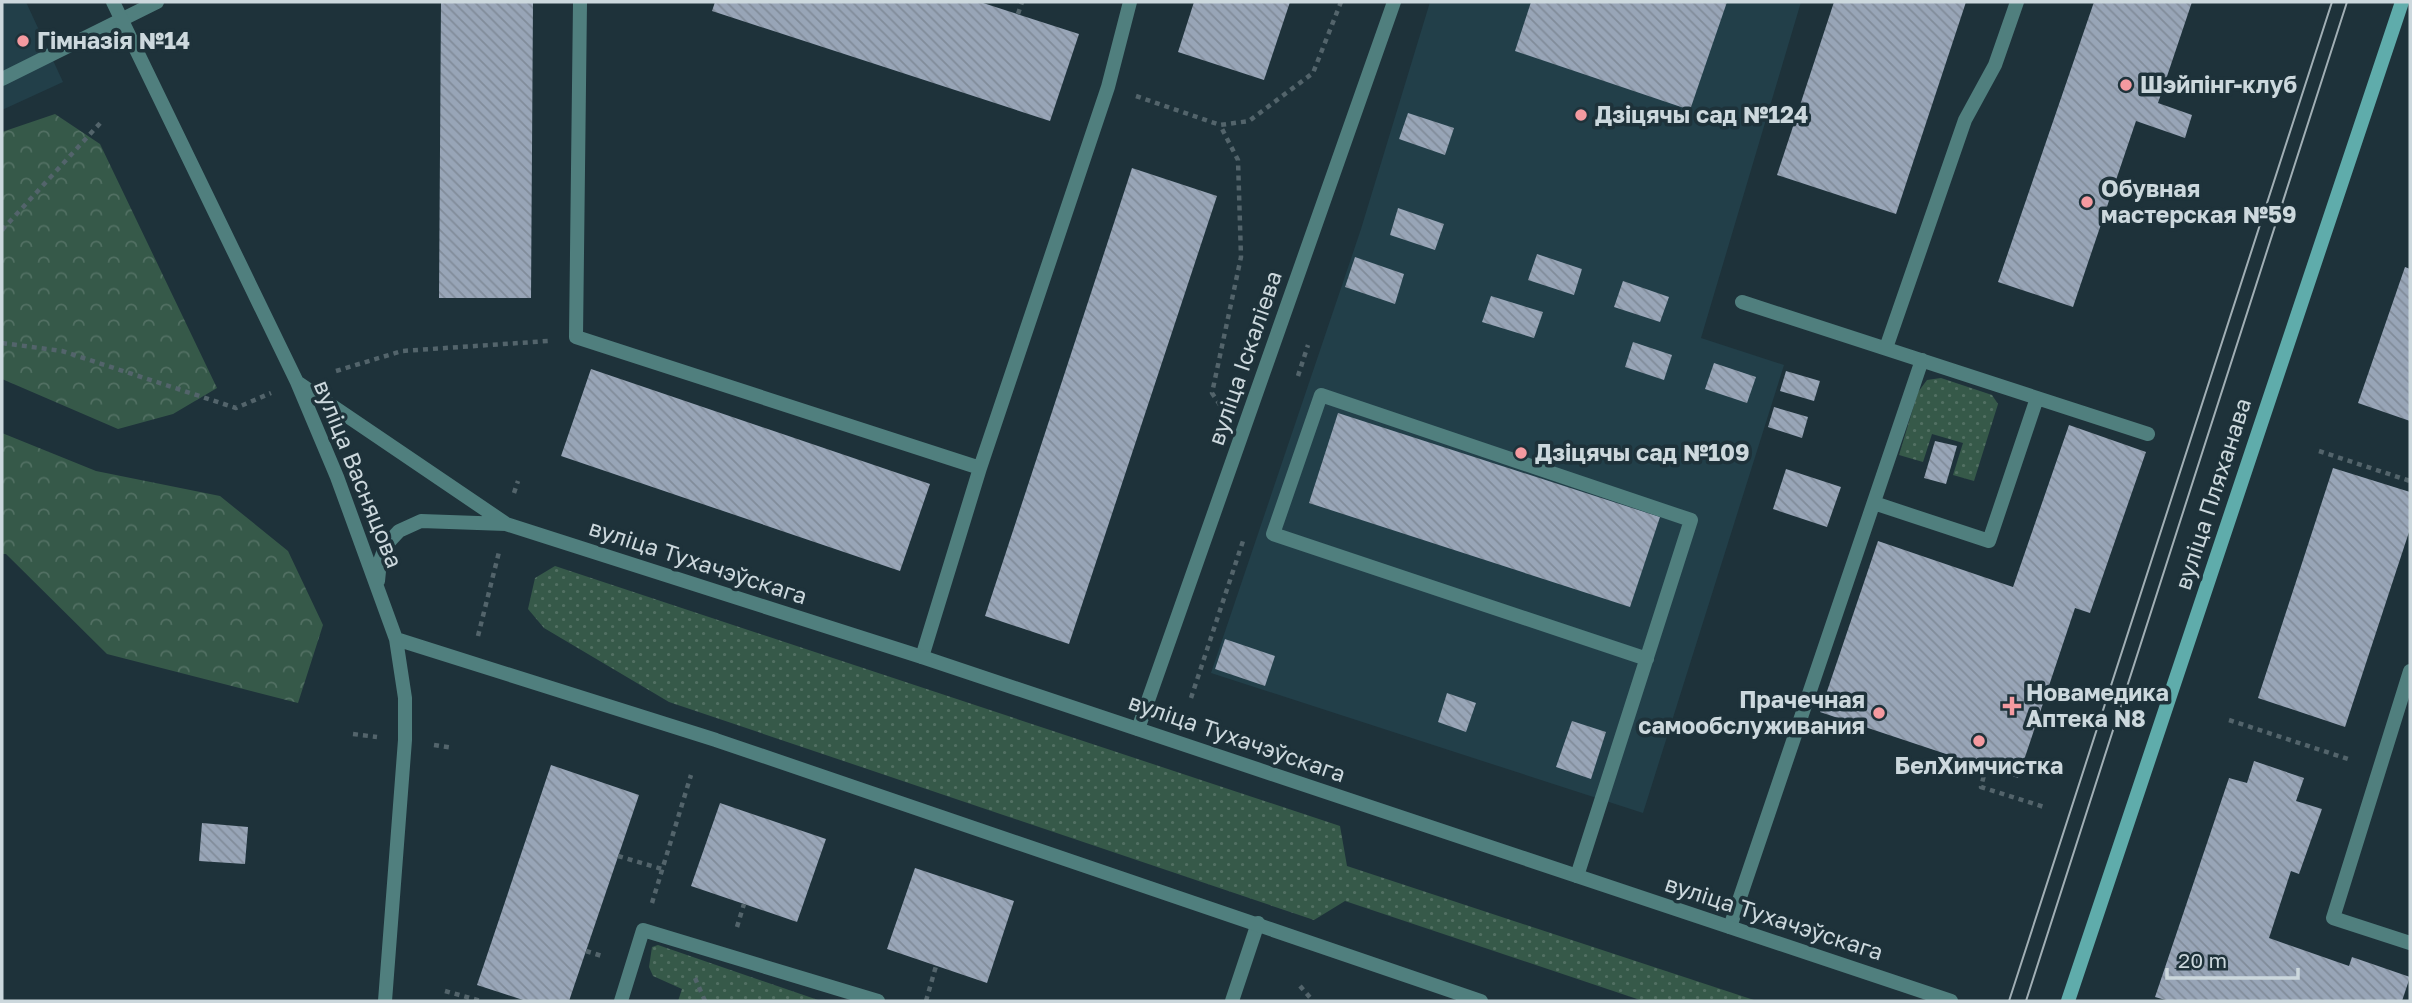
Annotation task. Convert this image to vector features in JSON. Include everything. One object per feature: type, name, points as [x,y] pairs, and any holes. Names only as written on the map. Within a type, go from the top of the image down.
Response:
[{"type":"main road","name":"вуліца Пляханава","points":[[2068,1001],[2402,2]]},
{"type":"street","name":"вуліца Васняцова","points":[[113,2],[297,382],[378,581],[396,639],[405,698],[405,740],[384,1001]]},
{"type":"street","points":[[2,79],[157,2]]},
{"type":"street","points":[[580,2],[576,337],[980,468]]},
{"type":"street","points":[[922,657],[980,468],[1108,87],[1130,2]]},
{"type":"street","name":"вуліца Іскаліева","points":[[1138,730],[1394,2]]},
{"type":"street","points":[[1886,348],[1965,120],[1995,65],[2017,2]]},
{"type":"street","points":[[1742,302],[2148,434]]},
{"type":"street","points":[[1730,928],[1922,360]]},
{"type":"street","name":"вуліца Тухачэўскага","points":[[297,382],[506,524]]},
{"type":"street","points":[[1577,876],[1647,659],[1691,520],[1321,396],[1273,534],[1647,659]]},
{"type":"street","points":[[1874,503],[1989,541],[2037,398]]},
{"type":"street","name":"вуліца Тухачэўскага","points":[[378,581],[380,561],[386,545],[399,531],[421,521],[506,524],[922,657],[1951,1001]]},
{"type":"street","points":[[396,639],[472,661],[1258,923],[1481,1001]]},
{"type":"street","points":[[2410,671],[2333,918],[2410,943]]},
{"type":"street","points":[[1232,1001],[1258,923]]},
{"type":"street","points":[[621,1001],[643,930],[878,1001]]},
{"type":"path","points":[[1018,14],[1022,2]]},
{"type":"path","points":[[1108,87],[1220,125],[1249,121],[1313,73],[1341,2]]},
{"type":"path","points":[[2,230],[103,120]]},
{"type":"path","points":[[1220,125],[1238,160],[1241,257],[1212,393],[1240,439]]},
{"type":"path","points":[[402,351],[576,337]]},
{"type":"path","points":[[2,343],[62,351],[236,408]]},
{"type":"path","points":[[1296,383],[1309,343]]},
{"type":"path","points":[[2319,451],[2410,481]]},
{"type":"path","points":[[472,661],[518,481]]},
{"type":"path","points":[[1191,698],[1248,527]]},
{"type":"path","points":[[2229,720],[2379,769]]},
{"type":"path","points":[[1986,767],[1981,787],[2045,807]]},
{"type":"path","points":[[643,930],[691,775]]},
{"type":"path","points":[[618,856],[662,869]]},
{"type":"path","points":[[926,1001],[936,966]]},
{"type":"path","points":[[1300,986],[1313,1001]]},
{"type":"path","points":[[445,991],[481,1001]]},
{"type":"shaded area","name":"Гімназія №14","points":[[2,2],[26,2],[63,82],[2,110]]},
{"type":"shaded area","name":"Дзіцячы сад №109","points":[[1430,2],[1801,2],[1701,338],[1784,365],[1643,813],[1211,673],[1361,229]]},
{"type":"green space","points":[[55,114],[100,144],[217,388],[173,414],[118,429],[2,379],[2,132]]},
{"type":"green space","points":[[1941,378],[1992,395],[1998,404],[1974,481],[1953,475],[1963,443],[1932,434],[1923,462],[1899,455],[1918,392],[1927,380]]},
{"type":"green space","points":[[2,433],[96,471],[220,496],[288,551],[323,625],[298,703],[107,654],[6,554],[2,554]]},
{"type":"green space","points":[[555,566],[1340,826],[1347,866],[1757,1001],[1643,1001],[1345,901],[1314,920],[669,702],[544,628],[528,609],[535,578]]},
{"type":"green space","points":[[658,945],[821,1001],[678,1001],[682,989],[653,976],[649,967],[652,947]]},
{"type":"building","points":[[441,2],[533,2],[531,298],[439,298]]},
{"type":"building","points":[[715,2],[980,2],[1079,34],[1050,121],[712,11]]},
{"type":"building","points":[[1194,2],[1290,2],[1264,80],[1178,52]]},
{"type":"building","points":[[1531,2],[1727,2],[1690,110],[1515,51]]},
{"type":"building","points":[[1834,2],[1966,2],[1896,214],[1777,175]]},
{"type":"building","points":[[2094,2],[2192,2],[2158,103],[2192,115],[2185,138],[2136,121],[2073,307],[1998,282]]},
{"type":"building","points":[[1408,113],[1454,128],[1445,155],[1399,139]]},
{"type":"building","points":[[1132,168],[1217,196],[1069,644],[985,616]]},
{"type":"building","points":[[1398,208],[1444,224],[1435,250],[1390,235]]},
{"type":"building","points":[[1537,254],[1582,269],[1574,295],[1528,280]]},
{"type":"building","points":[[1355,257],[1404,274],[1395,304],[1345,287]]},
{"type":"building","points":[[2405,267],[2410,269],[2410,421],[2358,403]]},
{"type":"building","points":[[1623,281],[1669,297],[1660,322],[1614,307]]},
{"type":"building","points":[[1491,296],[1543,312],[1534,338],[1482,322]]},
{"type":"building","points":[[1633,342],[1672,355],[1664,380],[1625,367]]},
{"type":"building","points":[[1714,363],[1756,377],[1747,403],[1705,389]]},
{"type":"building","points":[[591,369],[930,484],[900,571],[561,456]]},
{"type":"building","points":[[1786,371],[1820,381],[1814,401],[1780,391]]},
{"type":"building","points":[[1774,407],[1808,417],[1802,438],[1768,427]]},
{"type":"building","points":[[1338,413],[1660,517],[1630,607],[1309,503]]},
{"type":"building","points":[[2069,425],[2146,452],[2090,613],[2075,608],[2018,778],[1820,712],[1878,541],[2013,587]]},
{"type":"building","points":[[1935,441],[1957,446],[1946,484],[1924,478]]},
{"type":"building","points":[[2333,468],[2410,492],[2410,529],[2345,727],[2258,698]]},
{"type":"building","points":[[1786,469],[1841,487],[1827,527],[1773,509]]},
{"type":"building","points":[[1225,639],[1275,656],[1265,686],[1215,669]]},
{"type":"building","points":[[1447,693],[1476,703],[1466,732],[1438,722]]},
{"type":"building","points":[[1572,721],[1606,732],[1591,779],[1556,767]]},
{"type":"building","points":[[2254,761],[2304,778],[2296,801],[2322,809],[2299,874],[2291,871],[2269,938],[2349,966],[2352,957],[2410,977],[2402,1001],[2169,1001],[2155,997],[2229,778],[2247,783]]},
{"type":"building","points":[[551,765],[639,795],[569,1001],[526,1001],[477,985]]},
{"type":"building","points":[[720,803],[826,839],[797,922],[691,886]]},
{"type":"building","points":[[202,823],[248,827],[245,864],[199,861]]},
{"type":"building","points":[[915,868],[1014,901],[987,983],[887,949]]},
{"type":"tram line","points":[[2009,1001],[2332,2]]},
{"type":"tram line","points":[[2026,1001],[2347,2]]},
{"type":"place","name":"Гімназія №14","points":[[23,41]]},
{"type":"place","name":"Шэйпінг-клуб","points":[[2126,85]]},
{"type":"place","name":"Дзіцячы сад №124","points":[[1581,115]]},
{"type":"place","name":"Обувная мастерская №59","points":[[2087,202]]},
{"type":"place","name":"Дзіцячы сад №109","points":[[1521,453]]},
{"type":"place","name":"Новамедика Аптека N8","points":[[2012,706]]},
{"type":"place","name":"Прачечная самообслуживания","points":[[1879,713]]},
{"type":"place","name":"БелХимчистка","points":[[1979,741]]}]
